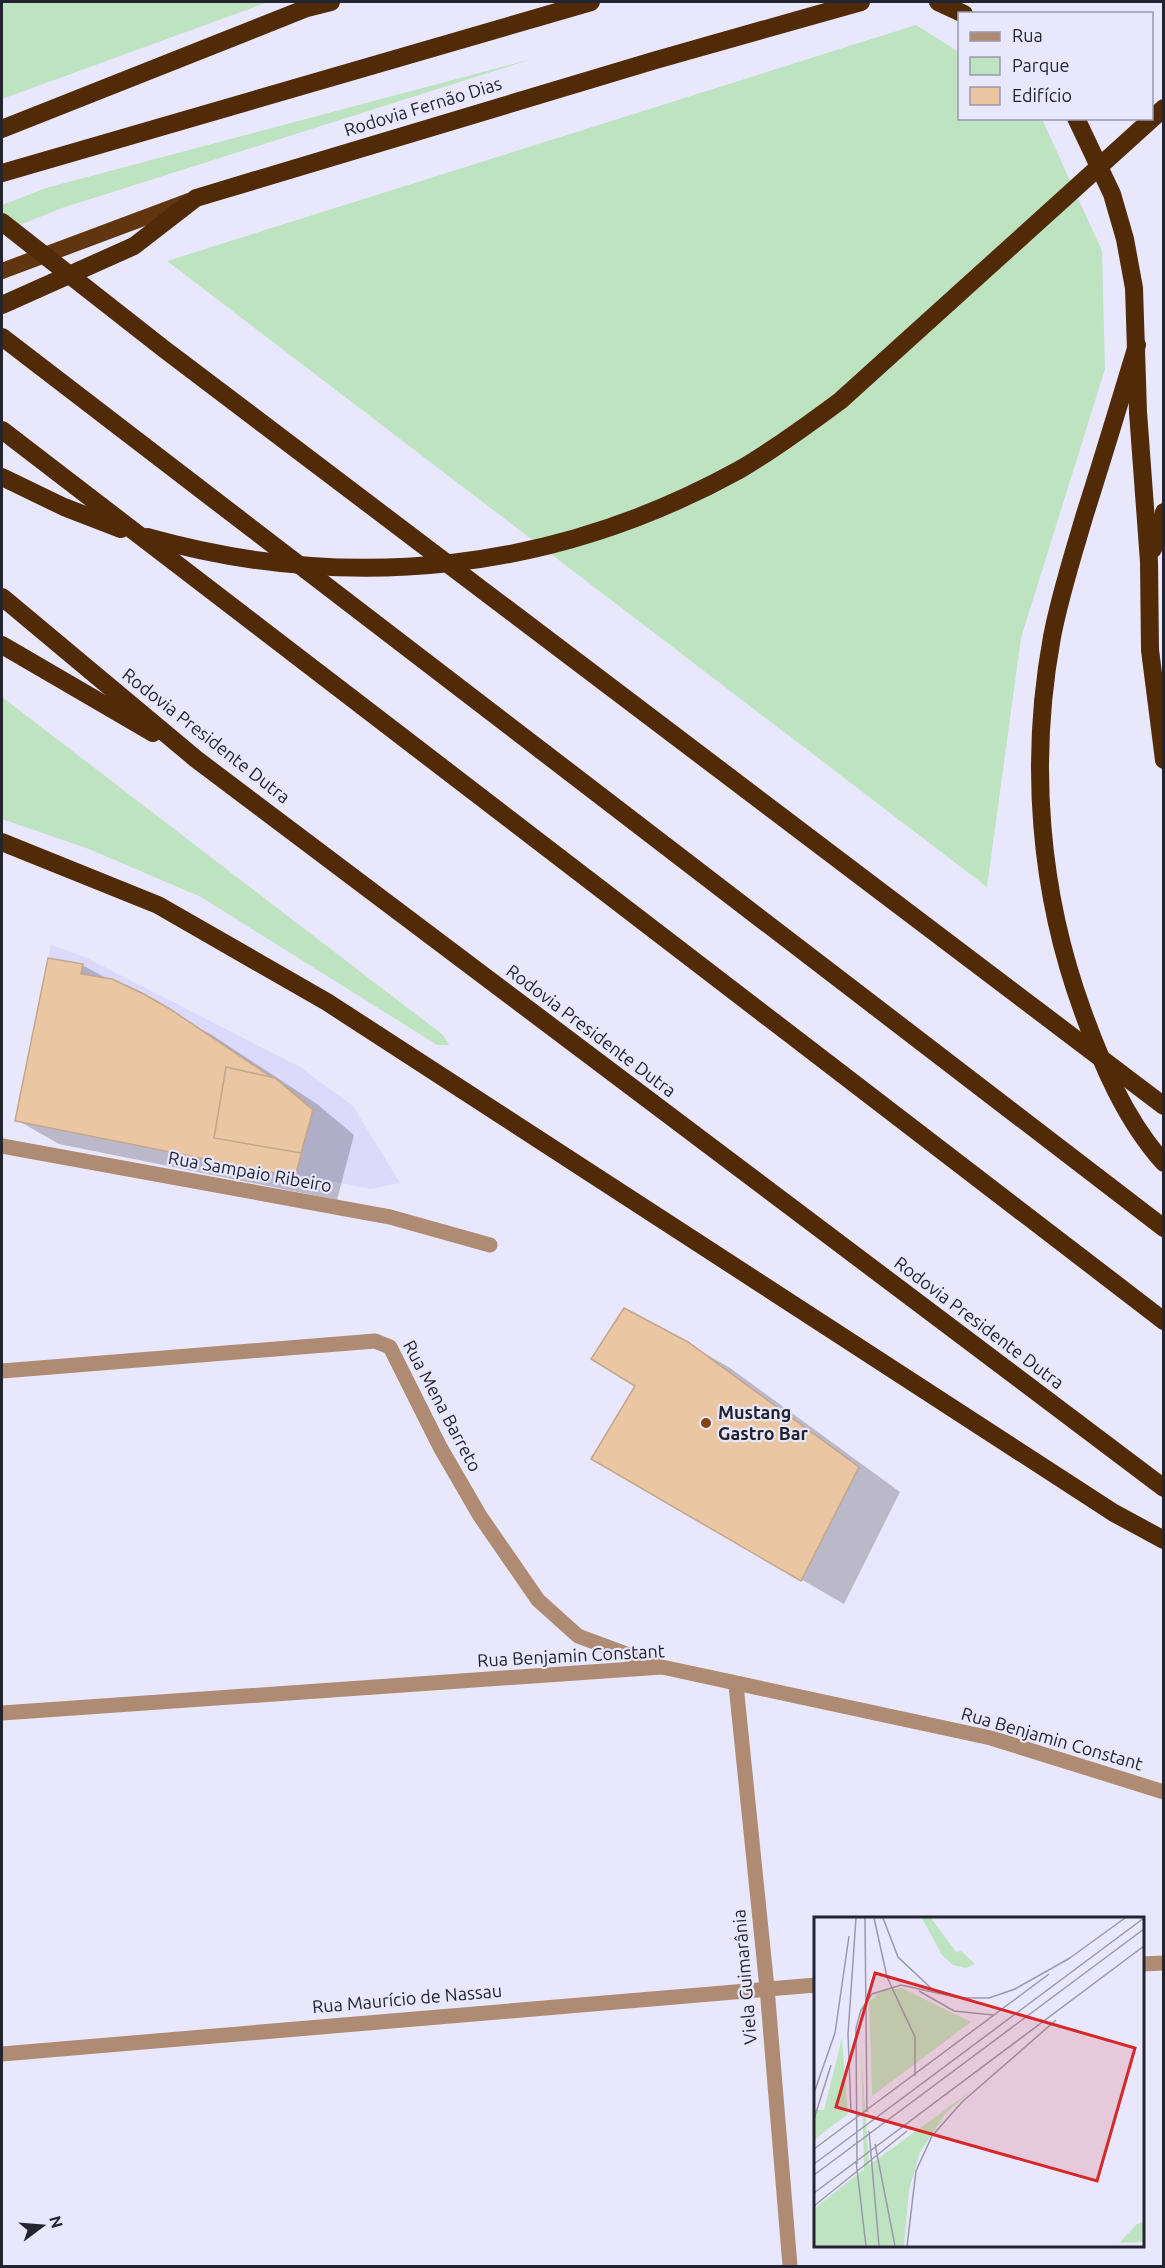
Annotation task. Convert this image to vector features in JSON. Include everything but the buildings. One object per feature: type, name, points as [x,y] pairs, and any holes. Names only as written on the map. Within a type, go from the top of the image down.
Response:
[{"type":"highway","points":[[2,129],[307,8],[331,2]]},
{"type":"highway","points":[[2,173],[591,2]]},
{"type":"highway","name":"Rodovia Fernão Dias","points":[[2,271],[196,198],[645,63],[861,2]]},
{"type":"highway","points":[[938,2],[960,12]]},
{"type":"highway","points":[[1077,120],[1112,194],[1125,239],[1134,288],[1138,412],[1149,562],[1150,650],[1164,760]]},
{"type":"highway","points":[[2,477],[64,507],[125,531],[189,549],[254,561],[319,568],[384,569],[451,564],[516,554],[574,540],[632,520],[686,497],[740,469],[808,425],[840,401],[885,361],[1151,120]]},
{"type":"highway","points":[[2,305],[134,246],[196,198]]},
{"type":"highway","points":[[2,222],[164,349],[1164,1106]]},
{"type":"highway","points":[[2,337],[1164,1228]]},
{"type":"highway","points":[[1137,345],[1062,592],[1045,680],[1040,769],[1045,858],[1062,945],[1074,987],[1105,1068],[1147,1145],[1164,1163]]},
{"type":"highway","points":[[2,430],[1164,1321]]},
{"type":"highway","points":[[1149,562],[1164,512]]},
{"type":"highway","name":"Rodovia Presidente Dutra","points":[[2,597],[196,759],[1164,1488]]},
{"type":"highway","points":[[2,645],[196,759]]},
{"type":"highway","points":[[2,842],[158,905],[327,1002],[1114,1513],[1164,1540]]},
{"type":"street","name":"Rua Sampaio Ribeiro","points":[[2,1146],[390,1217],[490,1245]]},
{"type":"street","name":"Rua Mena Barreto","points":[[2,1371],[384,1342],[390,1347],[440,1447],[480,1516],[538,1600],[578,1636],[662,1667]]},
{"type":"street","name":"Rua Benjamin Constant","points":[[2,1713],[662,1667],[736,1685],[992,1738],[1164,1792]]},
{"type":"street","name":"Viela Guimarânia","points":[[736,1685],[767,1988],[790,2266]]},
{"type":"street","points":[[1144,1964],[1164,1963]]},
{"type":"street","name":"Rua Maurício de Nassau","points":[[2,2054],[814,1985]]},
{"type":"shaded area","points":[[51,945],[85,957],[300,1067],[353,1106],[400,1183],[371,1189],[15,1121]]},
{"type":"green space","points":[[2,2],[268,2],[2,99]]},
{"type":"green space","points":[[916,25],[958,51],[958,120],[1042,120],[1102,251],[1105,369],[1021,638],[987,887],[167,261]]},
{"type":"green space","points":[[532,59],[62,208],[2,232],[2,205],[46,188]]},
{"type":"green space","points":[[2,697],[443,1035],[449,1045],[437,1045],[201,897],[89,849],[2,819]]},
{"type":"place","name":"Mustang Gastro Bar","points":[[706,1423]]}]
